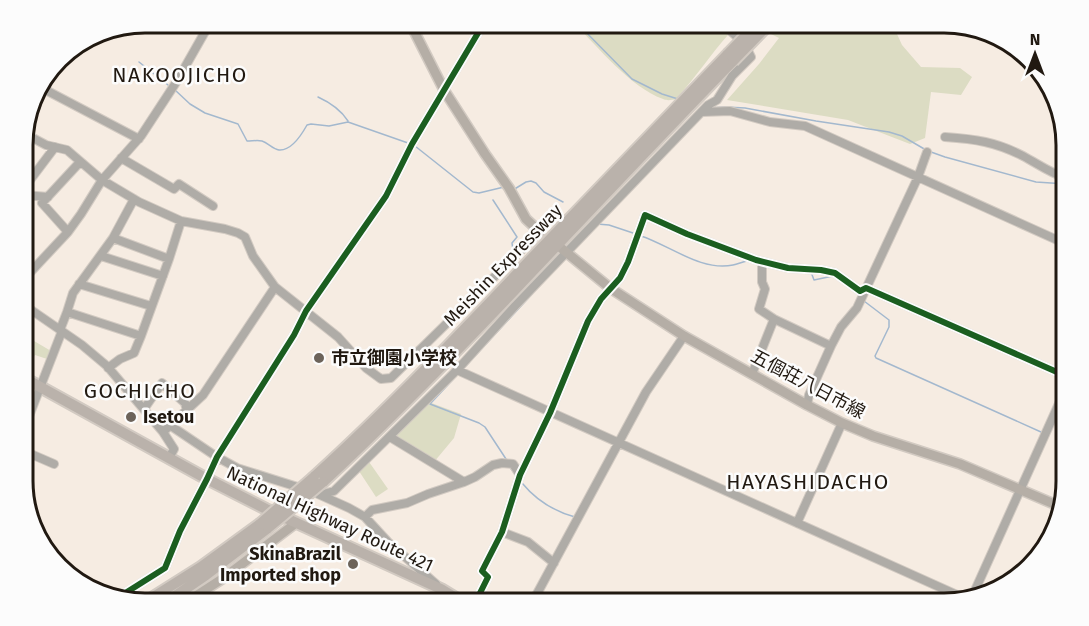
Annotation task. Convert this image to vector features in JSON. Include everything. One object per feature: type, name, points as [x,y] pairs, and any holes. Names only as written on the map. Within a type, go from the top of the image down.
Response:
[{"type":"highway","name":"Meishin Expressway","points":[[179,593],[214,569],[318,479],[756,33]]},
{"type":"highway","name":"National Highway Route 421","points":[[33,383],[207,479],[448,593]]},
{"type":"highway","name":"Meishin Expressway","points":[[160,593],[264,526]]},
{"type":"main road","points":[[416,33],[444,90],[484,154],[508,186],[526,219],[540,232]]},
{"type":"main road","name":"五個荘八日市線","points":[[564,251],[610,288],[684,336],[807,405],[873,436],[960,464],[1054,504]]},
{"type":"main road","points":[[200,593],[296,523]]},
{"type":"street","points":[[33,269],[68,232],[102,180],[139,139],[204,33]]},
{"type":"street","points":[[128,592],[165,568],[180,531],[217,458],[294,335],[306,311],[386,196],[412,144],[478,33]]},
{"type":"street","points":[[320,495],[334,491],[457,370],[564,251],[705,109],[717,100],[732,76],[751,57],[748,49],[733,33]]},
{"type":"street","points":[[47,91],[139,139]]},
{"type":"street","points":[[705,109],[730,111],[770,122],[805,126],[1056,239]]},
{"type":"street","points":[[945,137],[975,139],[996,144],[1022,155],[1056,175]]},
{"type":"street","points":[[33,138],[46,145],[67,150],[102,180],[134,199],[181,221],[238,232],[245,237],[253,256],[275,287],[338,337],[366,368],[381,379],[391,378],[540,232]]},
{"type":"street","points":[[33,176],[55,147]]},
{"type":"street","points":[[807,405],[808,395],[831,346],[857,308],[918,177],[927,152]]},
{"type":"street","points":[[121,158],[174,189],[179,184],[213,206]]},
{"type":"street","points":[[68,232],[42,203],[80,162]]},
{"type":"street","points":[[33,196],[48,197]]},
{"type":"street","points":[[33,405],[73,294],[113,238],[134,199]]},
{"type":"street","points":[[480,593],[488,577],[482,571],[502,532],[520,475],[550,413],[588,321],[601,299],[620,278],[645,215],[687,234],[762,262],[788,268],[835,273],[860,291],[866,288]]},
{"type":"street","points":[[108,368],[134,353],[181,221]]},
{"type":"street","points":[[113,238],[169,259]]},
{"type":"street","points":[[101,256],[162,276]]},
{"type":"street","points":[[762,262],[762,282],[765,289],[759,309],[774,319],[831,346]]},
{"type":"street","points":[[79,284],[151,306]]},
{"type":"street","points":[[164,432],[203,395],[275,287]]},
{"type":"street","points":[[866,288],[1056,372]]},
{"type":"street","points":[[33,311],[82,345],[108,368],[164,432],[174,449],[169,458]]},
{"type":"street","points":[[68,312],[141,336]]},
{"type":"street","points":[[752,374],[774,319]]},
{"type":"street","points":[[538,593],[646,392],[684,336]]},
{"type":"street","points":[[457,370],[952,593]]},
{"type":"street","points":[[144,409],[162,383],[185,403],[187,411]]},
{"type":"street","points":[[976,588],[1056,410]]},
{"type":"street","points":[[797,523],[842,423]]},
{"type":"street","points":[[171,426],[217,458],[237,468],[320,495],[365,517],[388,542],[441,589]]},
{"type":"street","points":[[390,436],[464,482]]},
{"type":"street","points":[[33,455],[54,464]]},
{"type":"street","points":[[365,517],[372,510],[407,504],[464,482],[493,465],[513,464],[520,475]]},
{"type":"street","points":[[502,532],[528,542],[554,563]]},
{"type":"green space","points":[[584,33],[730,33],[676,99],[663,99],[651,93],[627,76]]},
{"type":"green space","points":[[769,33],[897,33],[902,45],[921,67],[960,68],[972,77],[961,95],[931,92],[925,138],[910,144],[848,120],[727,100],[779,38]]},
{"type":"green space","points":[[33,340],[51,351],[47,359],[35,355],[33,358]]},
{"type":"green space","points":[[426,401],[461,414],[454,438],[434,462],[390,437]]},
{"type":"green space","points":[[367,459],[388,489],[376,497],[357,468]]},
{"type":"waterway","points":[[587,33],[632,79],[678,99]]},
{"type":"waterway","points":[[139,62],[168,85]]},
{"type":"waterway","points":[[175,90],[190,104],[205,113],[238,124],[247,141],[262,141],[279,150],[292,145],[307,125],[311,124],[329,126],[348,122],[408,143]]},
{"type":"waterway","points":[[318,97],[342,113],[348,121]]},
{"type":"waterway","points":[[710,108],[745,108],[889,132],[902,136],[926,150]]},
{"type":"waterway","points":[[415,146],[473,192],[479,193],[504,187]]},
{"type":"waterway","points":[[931,152],[1036,182],[1056,183]]},
{"type":"waterway","points":[[513,190],[531,181],[544,192],[563,202]]},
{"type":"waterway","points":[[493,200],[517,237],[512,243],[513,250]]},
{"type":"waterway","points":[[597,224],[609,225],[636,234]]},
{"type":"waterway","points":[[641,236],[709,265],[733,265],[747,261]]},
{"type":"waterway","points":[[811,272],[814,280],[833,276]]},
{"type":"waterway","points":[[462,370],[532,294]]},
{"type":"waterway","points":[[864,301],[889,320],[889,327],[876,358],[1041,432]]},
{"type":"waterway","points":[[458,374],[430,404],[485,427],[506,459]]},
{"type":"waterway","points":[[509,466],[515,474]]},
{"type":"waterway","points":[[522,483],[546,504],[559,512],[575,517]]},
{"type":"cycle path","points":[[128,592],[165,568],[180,531],[217,457],[294,335],[306,311],[386,196],[412,144],[478,33]]},
{"type":"cycle path","points":[[480,593],[488,577],[482,571],[502,532],[520,475],[550,413],[588,321],[601,299],[620,278],[645,215],[687,234],[756,260],[788,268],[835,273],[860,291],[866,288],[1056,372]]},
{"type":"place","name":"市立御園小学校","points":[[319,358]]},
{"type":"place","name":"Isetou","points":[[131,417]]},
{"type":"place","name":"SkinaBrazil Imported shop","points":[[353,564]]},
{"type":"district","name":"NAKOOJICHO","points":[[180,75]]},
{"type":"district","name":"GOCHICHO","points":[[140,391]]},
{"type":"district","name":"HAYASHIDACHO","points":[[808,482]]}]
